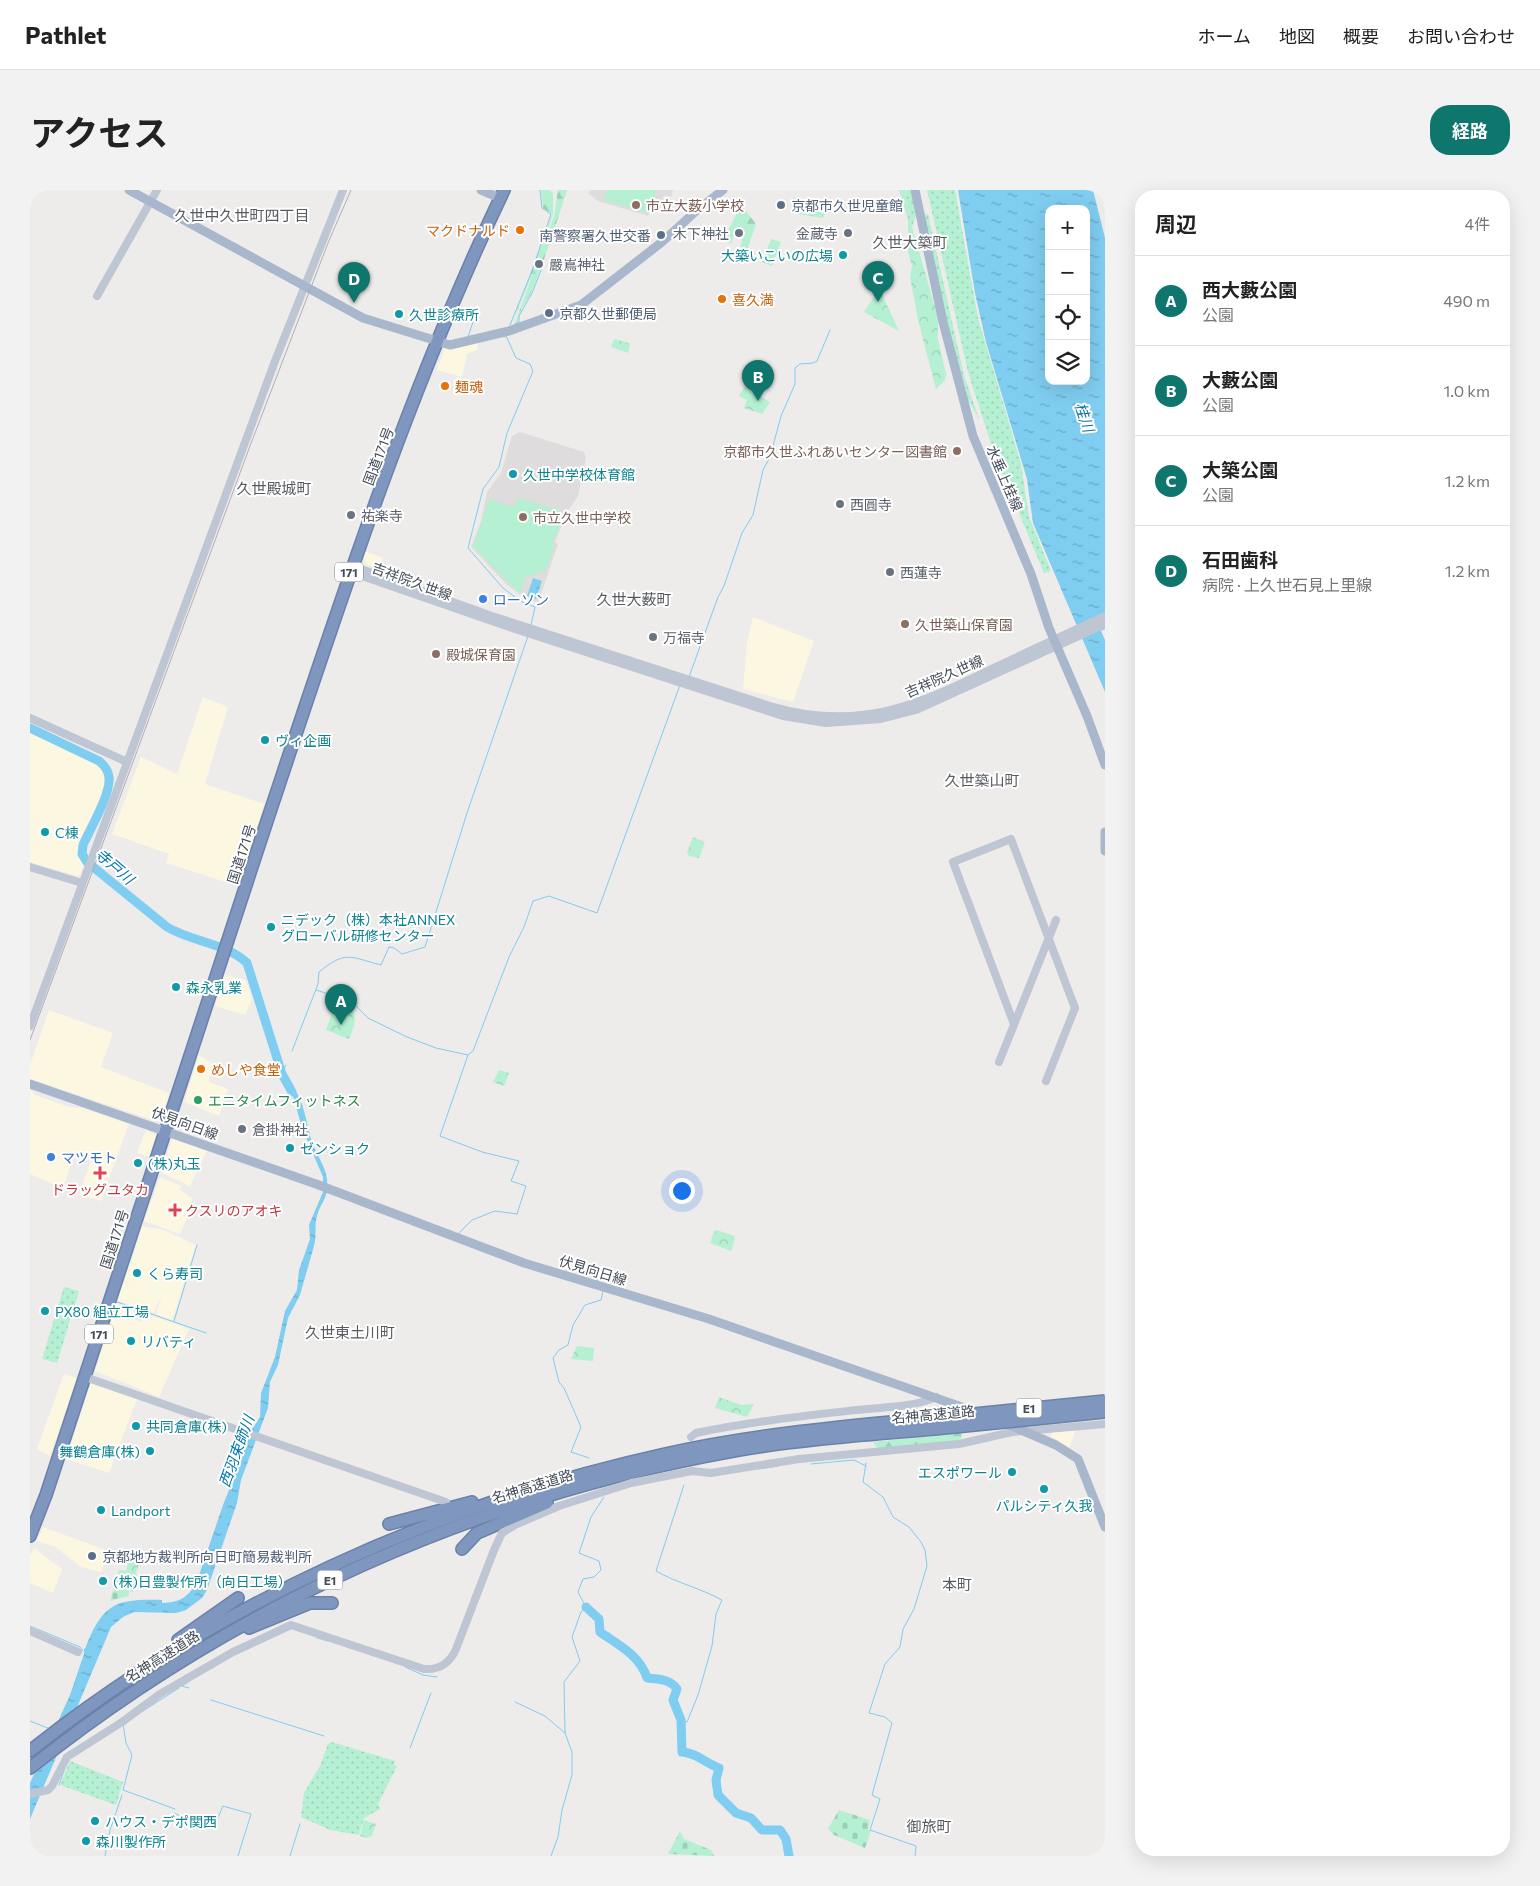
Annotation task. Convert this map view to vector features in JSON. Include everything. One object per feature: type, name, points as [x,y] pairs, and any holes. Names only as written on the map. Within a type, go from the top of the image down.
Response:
[{"type":"highway","name":"国道171号","points":[[30,1536],[46,1496],[351,568],[473,254],[502,194]]},
{"type":"highway","name":"名神高速道路","points":[[146,1672],[238,1628],[287,1600],[350,1570],[522,1500],[610,1468],[796,1437],[954,1421],[1105,1401]]},
{"type":"highway","name":"名神高速道路","points":[[954,1421],[1105,1412]]},
{"type":"highway","name":"名神高速道路","points":[[30,1768],[146,1672],[203,1634],[326,1568],[399,1536],[522,1500],[614,1478],[702,1452]]},
{"type":"highway","points":[[389,1524],[522,1500]]},
{"type":"highway","points":[[462,1549],[477,1533],[522,1500]]},
{"type":"highway","points":[[30,1751],[89,1707],[146,1672],[238,1598]]},
{"type":"highway","points":[[238,1628],[249,1628],[310,1603],[332,1603]]},
{"type":"main road","points":[[129,190],[363,318],[450,345],[495,334],[561,314],[589,301],[612,280],[662,242],[712,197],[723,190]]},
{"type":"main road","points":[[481,190],[502,194]]},
{"type":"main road","name":"水垂上桂線","points":[[915,190],[943,322],[973,436],[1031,574],[1055,643],[1087,716],[1105,764]]},
{"type":"main road","points":[[1105,832],[1105,851]]},
{"type":"main road","name":"伏見向日線","points":[[30,1084],[316,1184],[524,1263],[718,1322],[936,1397],[1029,1432],[1071,1453],[1078,1459],[1105,1527]]},
{"type":"street","points":[[97,296],[157,190]]},
{"type":"street","points":[[30,1026],[304,286],[343,190]]},
{"type":"street","name":"吉祥院久世線","points":[[351,568],[358,575],[460,611],[783,716],[826,723],[897,715],[928,706],[1065,638]]},
{"type":"street","points":[[1065,638],[1105,616]]},
{"type":"street","points":[[1065,638],[1105,624]]},
{"type":"street","points":[[30,718],[127,762]]},
{"type":"street","points":[[1014,1024],[953,862],[1011,839],[1075,1008],[1046,1081]]},
{"type":"street","points":[[30,867],[82,883]]},
{"type":"street","points":[[1000,1062],[1056,920]]},
{"type":"street","points":[[85,1377],[446,1502]]},
{"type":"street","points":[[691,1437],[696,1433],[758,1421],[899,1405],[928,1401],[936,1397]]},
{"type":"street","points":[[30,1794],[42,1792],[52,1786],[66,1757],[122,1722],[160,1694],[210,1665],[291,1625],[424,1669],[440,1667],[452,1657],[456,1649],[497,1541],[502,1533],[515,1525],[559,1506],[631,1483],[692,1471],[711,1473],[799,1459],[950,1446],[1012,1432],[1105,1424]]},
{"type":"street","points":[[30,1631],[78,1652]]},
{"type":"shaded area","name":"市立大薮小学校","points":[[590,190],[673,190],[671,197],[664,195],[659,211],[651,208],[648,216],[598,201],[589,194]]},
{"type":"shaded area","points":[[478,341],[477,350],[467,354],[462,377],[437,370],[445,347]]},
{"type":"shaded area","name":"市立久世中学校","points":[[520,432],[584,452],[586,458],[578,496],[566,514],[555,542],[558,544],[538,603],[523,597],[506,584],[471,547],[481,521],[487,492],[501,473],[512,436]]},
{"type":"shaded area","points":[[365,551],[383,558],[378,569],[366,564],[363,556]]},
{"type":"shaded area","points":[[753,617],[814,641],[793,702],[743,689],[747,643]]},
{"type":"shaded area","points":[[203,697],[228,707],[205,784],[264,804],[238,886],[166,863],[169,854],[112,834],[141,757],[177,774]]},
{"type":"shaded area","points":[[30,732],[97,764],[104,773],[105,787],[79,843],[78,851],[84,864],[80,875],[77,876],[30,862]]},
{"type":"shaded area","points":[[225,975],[246,980],[252,999],[245,1015],[215,1006]]},
{"type":"shaded area","points":[[49,1010],[113,1033],[101,1067],[169,1093],[161,1120],[157,1121],[30,1079],[30,1065]]},
{"type":"shaded area","points":[[199,1055],[211,1063],[209,1082],[228,1089],[219,1116],[184,1102]]},
{"type":"shaded area","points":[[30,1090],[35,1095],[69,1107],[82,1108],[129,1124],[101,1201],[79,1195],[92,1157],[75,1152],[63,1188],[30,1174]]},
{"type":"shaded area","points":[[146,1130],[156,1135],[149,1157],[137,1153]]},
{"type":"shaded area","points":[[172,1139],[207,1151],[190,1186],[161,1173]]},
{"type":"shaded area","points":[[160,1177],[181,1186],[180,1190],[192,1198],[191,1209],[180,1234],[144,1221]]},
{"type":"shaded area","points":[[142,1226],[164,1230],[196,1245],[172,1321],[156,1314],[162,1294],[154,1313],[117,1300],[124,1281],[137,1285],[124,1280],[130,1263],[139,1266],[131,1262]]},
{"type":"shaded area","points":[[116,1304],[135,1312],[134,1319],[142,1322],[144,1313],[189,1329],[159,1397],[95,1371]]},
{"type":"shaded area","points":[[64,1374],[77,1378],[50,1456],[37,1449]]},
{"type":"shaded area","points":[[91,1382],[137,1399],[109,1473],[66,1459]]},
{"type":"shaded area","points":[[1076,1429],[1069,1448],[1050,1438],[1053,1431]]},
{"type":"shaded area","points":[[43,1527],[108,1551],[101,1572],[81,1567],[54,1546],[37,1541]]},
{"type":"shaded area","points":[[34,1548],[62,1569],[53,1593],[30,1583],[30,1556]]},
{"type":"green space","points":[[541,190],[549,190],[553,193],[553,214],[539,258],[512,324],[552,214],[543,208]]},
{"type":"green space","points":[[558,190],[567,190],[534,286],[520,312],[518,322],[515,323],[554,216]]},
{"type":"green space","name":"市立大薮小学校","points":[[607,190],[657,190],[648,213],[603,200]]},
{"type":"green space","points":[[899,190],[905,190],[912,227],[934,304],[938,309],[938,339],[946,374],[945,380],[936,389],[918,320],[910,277],[912,266],[908,252],[908,219]]},
{"type":"green space","points":[[905,190],[913,190],[917,212],[912,227]]},
{"type":"green space","points":[[927,190],[955,190],[978,318],[1021,464],[1029,517],[1051,571],[1044,573],[994,453],[968,372]]},
{"type":"green space","points":[[795,197],[828,206],[823,218],[792,213]]},
{"type":"green space","points":[[734,205],[746,211],[756,224],[743,262],[737,262],[744,232],[736,229],[731,244],[725,241],[722,235],[724,230],[728,230],[736,215],[731,207]]},
{"type":"green space","points":[[928,214],[964,375],[979,419],[962,389],[922,215]]},
{"type":"green space","points":[[771,239],[781,242],[772,266],[762,262]]},
{"type":"green space","points":[[878,291],[881,292],[899,331],[864,312]]},
{"type":"green space","points":[[614,339],[629,343],[628,353],[611,347]]},
{"type":"green space","points":[[744,387],[770,402],[762,414],[744,408],[747,400],[739,396]]},
{"type":"green space","points":[[518,498],[559,510],[564,517],[552,544],[555,546],[545,571],[542,569],[541,572],[525,577],[520,594],[473,547],[489,499],[514,507]]},
{"type":"green space","points":[[693,837],[705,842],[699,858],[689,856],[687,853]]},
{"type":"green space","points":[[339,1003],[351,1009],[354,1013],[355,1022],[349,1039],[326,1030],[335,1005]]},
{"type":"green space","points":[[499,1070],[509,1073],[504,1086],[493,1082]]},
{"type":"green space","points":[[717,1230],[734,1236],[735,1239],[731,1251],[710,1243],[714,1232]]},
{"type":"green space","points":[[64,1287],[79,1291],[57,1363],[42,1359]]},
{"type":"green space","points":[[577,1346],[594,1348],[593,1361],[571,1359]]},
{"type":"green space","points":[[719,1397],[741,1405],[754,1404],[747,1417],[715,1408]]},
{"type":"green space","points":[[962,1433],[961,1439],[953,1442],[878,1448],[874,1444],[874,1442]]},
{"type":"green space","points":[[130,1554],[142,1558],[136,1572],[138,1582],[135,1590],[131,1592],[126,1571]]},
{"type":"green space","points":[[119,1570],[126,1571],[129,1596],[110,1601]]},
{"type":"green space","points":[[332,1742],[395,1761],[394,1764],[397,1766],[378,1804],[380,1809],[364,1818],[359,1835],[330,1830],[301,1817],[304,1793],[320,1766],[328,1744]]},
{"type":"green space","points":[[70,1761],[123,1782],[116,1805],[60,1785]]},
{"type":"green space","points":[[839,1810],[870,1820],[868,1830],[871,1831],[865,1848],[834,1835],[828,1829]]},
{"type":"green space","points":[[364,1820],[376,1824],[372,1836],[367,1838],[360,1836]]},
{"type":"green space","points":[[680,1831],[684,1839],[711,1850],[714,1856],[668,1854]]},
{"type":"water","name":"桂川","points":[[958,190],[1093,190],[1105,238],[1105,629],[1101,631],[1105,640],[1105,692],[1033,523],[1027,479],[986,342],[975,293]]},
{"type":"water","points":[[533,578],[542,581],[536,599],[527,596]]},
{"type":"water","points":[[288,1082],[294,1088],[302,1103],[313,1145],[325,1171],[327,1192],[317,1216],[315,1242],[300,1295],[288,1318],[278,1365],[270,1382],[268,1408],[241,1480],[237,1503],[207,1590],[202,1598],[186,1610],[176,1613],[134,1612],[123,1617],[111,1627],[30,1819],[30,1783],[70,1695],[84,1654],[84,1648],[98,1622],[105,1613],[122,1603],[146,1600],[162,1600],[162,1603],[173,1602],[182,1599],[196,1584],[223,1505],[243,1455],[245,1440],[260,1417],[261,1393],[275,1357],[285,1311],[297,1290],[299,1270],[310,1239],[309,1225],[323,1192],[323,1177],[302,1128],[293,1096],[285,1083]]},
{"type":"waterway","points":[[510,325],[532,271],[551,214],[542,208],[540,190]]},
{"type":"waterway","points":[[515,324],[519,322],[519,316],[532,293],[542,268]]},
{"type":"waterway","points":[[468,337],[476,313]]},
{"type":"waterway","points":[[689,677],[742,533],[753,515],[763,470],[770,457],[781,416],[795,384],[795,368],[800,364],[817,361],[830,330]]},
{"type":"waterway","points":[[504,336],[507,338],[516,358],[530,364],[533,371],[507,433],[499,467],[483,489],[468,548],[503,588],[520,601],[535,607],[531,625]]},
{"type":"waterway","points":[[292,1051],[318,984],[319,972],[342,958],[355,958],[381,965],[389,947],[402,954],[425,947],[467,813],[528,636]]},
{"type":"waterway","points":[[468,1055],[473,1051],[533,901],[549,896],[597,913],[680,685]]},
{"type":"waterway","name":"寺戸川","points":[[30,728],[99,761],[108,772],[109,784],[107,793],[83,845],[82,854],[87,862],[167,927],[229,951],[247,963],[282,1074],[292,1092]]},
{"type":"waterway","points":[[316,990],[351,1001],[368,1018],[407,1037],[436,1048],[468,1055],[440,1136],[482,1152],[519,1161],[511,1181],[526,1186],[517,1214],[495,1211],[472,1220],[458,1234]]},
{"type":"waterway","name":"西羽束師川","points":[[282,1074],[286,1065]]},
{"type":"waterway","points":[[174,1321],[197,1245]]},
{"type":"waterway","points":[[585,1277],[590,1275],[600,1282]]},
{"type":"waterway","points":[[589,1458],[571,1452],[581,1427],[564,1388],[559,1382],[553,1358],[559,1350],[568,1345],[573,1325],[585,1305],[601,1300],[603,1291]]},
{"type":"waterway","points":[[117,1302],[206,1333]]},
{"type":"waterway","points":[[811,1464],[854,1460],[866,1466]]},
{"type":"waterway","points":[[866,1463],[863,1482],[883,1497],[893,1517],[909,1527],[921,1542],[925,1550],[927,1566],[914,1609],[903,1629],[900,1647],[885,1664],[869,1713],[885,1717],[892,1723],[872,1795],[880,1799],[870,1830],[916,1846],[915,1856]]},
{"type":"waterway","points":[[759,1469],[778,1466]]},
{"type":"waterway","points":[[681,1721],[687,1722],[698,1695],[712,1646],[716,1614],[722,1600],[656,1571],[684,1485]]},
{"type":"waterway","points":[[551,1856],[558,1837],[562,1810],[572,1775],[572,1752],[565,1733],[564,1682],[580,1661],[572,1637],[581,1612],[586,1607],[578,1592],[583,1579],[594,1577],[601,1570],[599,1561],[579,1553],[591,1517],[604,1497]]},
{"type":"waterway","points":[[586,1607],[599,1619],[600,1632],[634,1657],[644,1670],[647,1678],[667,1681],[677,1689],[673,1700],[681,1720],[682,1752],[692,1754],[719,1768],[716,1780],[718,1795],[736,1813],[751,1818],[762,1830],[780,1830],[786,1839],[789,1856]]},
{"type":"waterway","points":[[30,1626],[80,1647],[83,1651]]},
{"type":"waterway","points":[[317,1638],[328,1641]]},
{"type":"waterway","points":[[405,1667],[423,1675],[437,1677]]},
{"type":"waterway","points":[[182,1686],[190,1681]]},
{"type":"waterway","points":[[182,1686],[189,1688]]},
{"type":"waterway","points":[[143,1711],[179,1688]]},
{"type":"waterway","points":[[410,1748],[431,1693]]},
{"type":"waterway","points":[[211,1700],[324,1736]]},
{"type":"waterway","points":[[515,1702],[545,1716],[565,1733]]},
{"type":"waterway","points":[[30,1721],[50,1729]]},
{"type":"waterway","points":[[123,1724],[126,1743],[132,1755],[123,1790],[175,1809]]},
{"type":"waterway","points":[[59,1785],[65,1768]]},
{"type":"waterway","points":[[105,1856],[110,1830],[122,1795]]},
{"type":"waterway","points":[[174,1813],[196,1824],[210,1827],[216,1822],[223,1806],[251,1814],[238,1856]]},
{"type":"waterway","points":[[290,1856],[300,1824]]},
{"type":"railway","points":[[30,1040],[250,446],[328,243],[351,190]]},
{"type":"place","name":"市立大薮小学校","points":[[636,205]]},
{"type":"place","name":"京都市久世児童館","points":[[781,205]]},
{"type":"place","name":"マクドナルド","points":[[520,230]]},
{"type":"place","name":"木下神社","points":[[739,233]]},
{"type":"place","name":"金蔵寺","points":[[848,233]]},
{"type":"place","name":"南警察署久世交番","points":[[661,235]]},
{"type":"place","name":"大築いこいの広場","points":[[843,255]]},
{"type":"place","name":"嚴嶌神社","points":[[539,264]]},
{"type":"place","name":"喜久満","points":[[722,299]]},
{"type":"place","name":"大築公園","points":[[878,302]]},
{"type":"place","name":"石田歯科","points":[[354,303]]},
{"type":"place","name":"京都久世郵便局","points":[[549,313]]},
{"type":"place","name":"久世診療所","points":[[399,314]]},
{"type":"place","name":"麺魂","points":[[445,386]]},
{"type":"place","name":"大藪公園","points":[[758,401]]},
{"type":"place","name":"京都市久世ふれあいセンター図書館","points":[[957,451]]},
{"type":"place","name":"久世中学校体育館","points":[[513,474]]},
{"type":"place","name":"西圓寺","points":[[840,504]]},
{"type":"place","name":"祐楽寺","points":[[351,515]]},
{"type":"place","name":"市立久世中学校","points":[[523,517]]},
{"type":"place","name":"西蓮寺","points":[[890,572]]},
{"type":"place","name":"ローソン","points":[[483,599]]},
{"type":"place","name":"久世築山保育園","points":[[905,624]]},
{"type":"place","name":"万福寺","points":[[653,637]]},
{"type":"place","name":"殿城保育園","points":[[436,654]]},
{"type":"place","name":"ヴィ企画","points":[[265,740]]},
{"type":"place","name":"C棟","points":[[45,832]]},
{"type":"place","name":"ニデック（株）本社ANNEX グローバル研修センター","points":[[271,927]]},
{"type":"place","name":"森永乳業","points":[[176,987]]},
{"type":"place","name":"西大藪公園","points":[[341,1025]]},
{"type":"place","name":"めしや食堂","points":[[201,1069]]},
{"type":"place","name":"エニタイムフィットネス","points":[[198,1100]]},
{"type":"place","name":"倉掛神社","points":[[242,1129]]},
{"type":"place","name":"ゼンショク","points":[[290,1148]]},
{"type":"place","name":"マツモト","points":[[51,1157]]},
{"type":"place","name":"(株)丸玉","points":[[138,1163]]},
{"type":"place","name":"ドラッグユタカ","points":[[100,1173]]},
{"type":"place","name":"クスリのアオキ","points":[[175,1210]]},
{"type":"place","name":"くら寿司","points":[[137,1273]]},
{"type":"place","name":"PX80 組立工場","points":[[45,1311]]},
{"type":"place","name":"リバティ","points":[[131,1341]]},
{"type":"place","name":"共同倉庫(株)","points":[[136,1426]]},
{"type":"place","name":"舞鶴倉庫(株)","points":[[150,1451]]},
{"type":"place","name":"エスポワール","points":[[1012,1472]]},
{"type":"place","name":"パルシティ久我","points":[[1044,1489]]},
{"type":"place","name":"Landport","points":[[101,1510]]},
{"type":"place","name":"京都地方裁判所向日町簡易裁判所","points":[[92,1556]]},
{"type":"place","name":"(株)日豊製作所（向日工場）","points":[[103,1581]]},
{"type":"place","name":"ハウス・デポ関西","points":[[95,1821]]},
{"type":"place","name":"森川製作所","points":[[86,1841]]},
{"type":"district","name":"久世中久世町四丁目","points":[[242,215]]},
{"type":"district","name":"久世大築町","points":[[910,242]]},
{"type":"district","name":"久世殿城町","points":[[274,488]]},
{"type":"district","name":"久世大薮町","points":[[634,599]]},
{"type":"district","name":"久世築山町","points":[[982,780]]},
{"type":"district","name":"久世東土川町","points":[[350,1332]]},
{"type":"district","name":"本町","points":[[957,1584]]},
{"type":"district","name":"御旅町","points":[[929,1826]]}]
